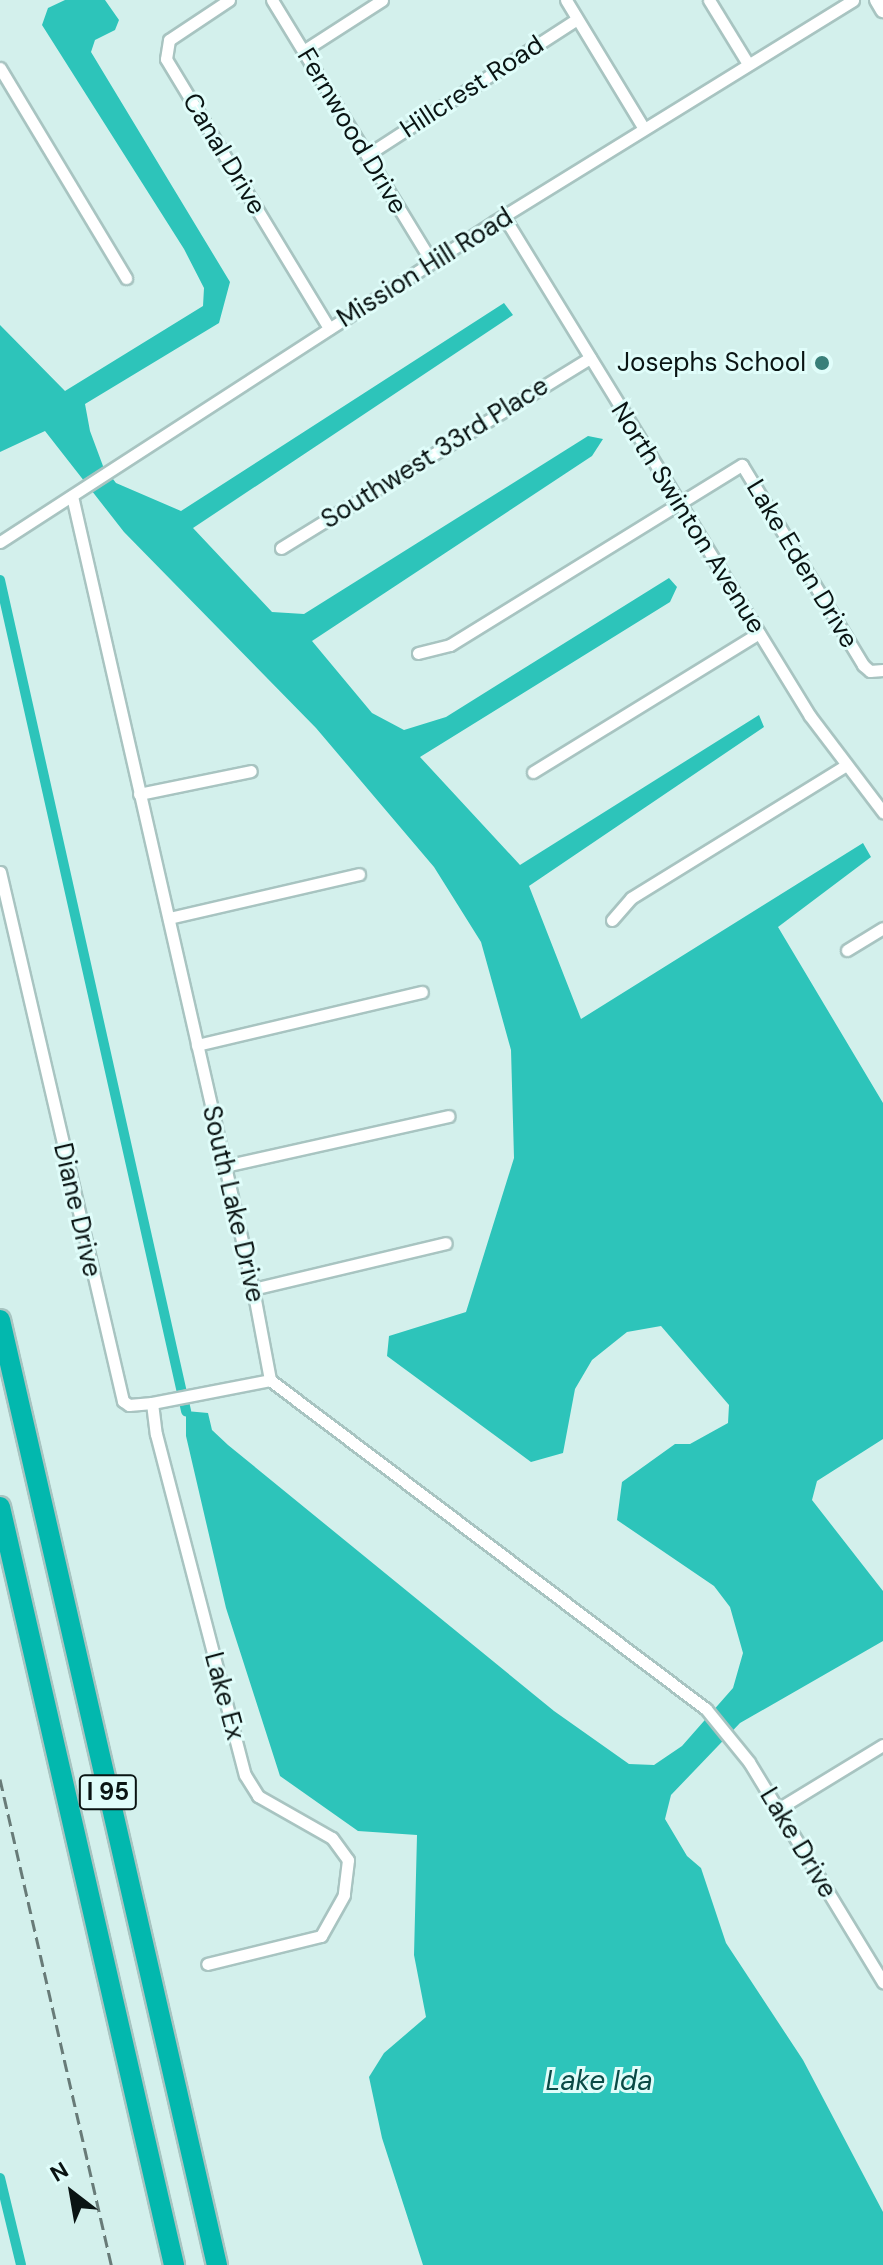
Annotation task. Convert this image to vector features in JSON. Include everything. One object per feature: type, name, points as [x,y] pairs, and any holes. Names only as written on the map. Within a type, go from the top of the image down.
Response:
[{"type":"highway","name":"I 95","points":[[0,1320],[217,2265]]},
{"type":"highway","name":"I 95","points":[[0,1507],[174,2265]]},
{"type":"street","name":"Canal Drive","points":[[229,0],[169,40],[166,59],[329,328]]},
{"type":"street","name":"Fernwood Drive","points":[[272,0],[432,262]]},
{"type":"street","points":[[303,51],[382,0]]},
{"type":"street","points":[[566,0],[643,127]]},
{"type":"street","points":[[709,0],[748,64]]},
{"type":"street","name":"Mission Hill Road","points":[[0,542],[643,127],[853,0]]},
{"type":"street","points":[[877,0],[883,10]]},
{"type":"street","name":"Hillcrest Road","points":[[367,155],[577,19]]},
{"type":"street","points":[[0,68],[126,278]]},
{"type":"street","name":"North Swinton Avenue","points":[[500,220],[509,225],[759,633],[845,766],[883,812]]},
{"type":"street","name":"Southwest 33rd Place","points":[[281,548],[590,358]]},
{"type":"street","name":"Lake Eden Drive","points":[[678,502],[742,465],[863,665],[870,671],[883,670]]},
{"type":"street","name":"South Lake Drive","points":[[72,496],[253,1289],[270,1380]]},
{"type":"street","points":[[418,653],[450,645],[678,502]]},
{"type":"street","points":[[533,772],[759,633]]},
{"type":"street","points":[[612,920],[631,898],[845,766]]},
{"type":"street","points":[[139,794],[251,771]]},
{"type":"street","name":"Diane Drive","points":[[0,872],[119,1390],[129,1405],[152,1403]]},
{"type":"street","points":[[169,918],[359,874]]},
{"type":"street","points":[[847,950],[883,928]]},
{"type":"street","points":[[197,1045],[422,992]]},
{"type":"street","points":[[225,1166],[448,1116]]},
{"type":"street","points":[[253,1289],[446,1243]]},
{"type":"street","points":[[152,1403],[192,1392],[270,1380]]},
{"type":"street","name":"Lake Drive","points":[[270,1380],[706,1709],[733,1739],[883,1982]]},
{"type":"street","name":"Lake Ex","points":[[152,1403],[156,1434],[245,1775],[258,1796],[332,1838],[348,1860],[344,1895],[321,1936],[207,1964]]},
{"type":"street","points":[[778,1809],[883,1745]]},
{"type":"water","name":"Lake Ida","points":[[65,0],[105,0],[119,20],[115,30],[95,40],[91,52],[230,282],[219,323],[85,404],[90,431],[103,466],[116,483],[181,511],[504,303],[513,315],[193,528],[272,612],[304,614],[588,436],[603,439],[592,456],[312,641],[372,713],[404,730],[446,717],[669,578],[677,587],[670,602],[420,757],[520,865],[759,715],[764,727],[529,886],[581,1019],[863,843],[871,857],[778,927],[883,1103],[883,1439],[817,1481],[812,1500],[883,1591],[883,1641],[740,1723],[671,1795],[665,1819],[687,1856],[701,1868],[726,1943],[803,2060],[883,2212],[883,2265],[423,2265],[382,2138],[369,2077],[384,2053],[426,2017],[414,1955],[417,1835],[358,1831],[280,1776],[226,1608],[186,1436],[186,1411],[208,1413],[212,1430],[228,1445],[554,1711],[629,1764],[654,1765],[682,1746],[733,1688],[743,1653],[730,1607],[714,1586],[617,1520],[622,1482],[675,1444],[690,1444],[728,1423],[729,1405],[661,1326],[627,1332],[592,1360],[575,1389],[563,1453],[531,1462],[387,1356],[389,1336],[466,1312],[514,1158],[511,1050],[481,942],[434,867],[316,728],[124,532],[45,431],[0,452],[0,325],[65,391],[203,306],[204,288],[184,249],[42,25],[48,8]]},
{"type":"waterway","points":[[0,580],[186,1411]]},
{"type":"waterway","points":[[0,2178],[21,2265]]},
{"type":"railway","points":[[0,1779],[111,2265]]},
{"type":"place","name":"Josephs School","points":[[822,363]]}]
